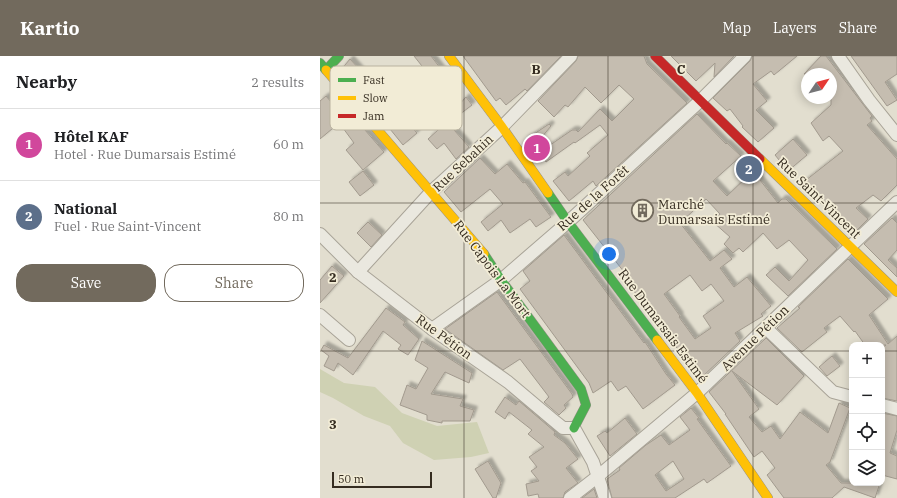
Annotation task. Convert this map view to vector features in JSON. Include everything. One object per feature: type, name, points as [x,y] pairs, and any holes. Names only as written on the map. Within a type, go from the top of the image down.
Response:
[{"type":"main road","points":[[323,66],[339,56]]},
{"type":"main road","name":"Rue Dumarsais Estimé","points":[[449,56],[456,66]]},
{"type":"main road","name":"Rue Saint-Vincent","points":[[655,56],[897,292]]},
{"type":"main road","name":"Rue Capois La Mort","points":[[323,66],[330,74]]},
{"type":"main road","name":"Rue Dumarsais Estimé","points":[[462,73],[502,127],[568,222],[697,393],[768,498]]},
{"type":"main road","name":"Rue Capois La Mort","points":[[378,130],[484,254],[500,280],[581,389],[586,405],[574,428]]},
{"type":"street","name":"Rue Sebahin","points":[[358,272],[431,192],[502,127],[571,56]]},
{"type":"street","name":"Rue de la Forêt","points":[[432,329],[500,280],[568,222],[700,101],[745,56]]},
{"type":"street","points":[[838,56],[869,100],[897,135]]},
{"type":"street","name":"Avenue Pétion","points":[[570,498],[697,393],[897,202]]},
{"type":"street","name":"Rue Pétion","points":[[320,234],[358,272],[432,329],[508,382],[558,424],[564,428],[574,428]]},
{"type":"street","points":[[320,315],[349,340]]},
{"type":"street","points":[[766,328],[832,392],[849,396]]},
{"type":"street","points":[[885,406],[897,409]]},
{"type":"street","points":[[574,428],[593,462],[605,498]]},
{"type":"green space","points":[[320,369],[344,383],[375,387],[402,413],[437,426],[477,422],[489,453],[471,457],[434,460],[403,443],[390,426],[364,416],[320,392]]},
{"type":"building","points":[[414,56],[431,56],[439,66],[422,66]]},
{"type":"building","points":[[463,56],[561,56],[527,91],[525,89],[506,105],[500,98],[496,101]]},
{"type":"building","points":[[578,56],[644,56],[647,64],[687,103],[596,186],[593,181],[569,201],[553,181],[565,172],[568,176],[590,156],[587,153],[608,135],[600,125],[546,162],[540,152],[572,130],[576,130],[578,132],[600,109],[612,121],[634,99],[619,85],[601,103],[585,87],[568,107],[565,105],[554,117],[538,101],[576,61]]},
{"type":"building","points":[[671,56],[734,56],[714,77],[715,63],[696,81]]},
{"type":"building","points":[[752,56],[797,56],[774,75],[771,71],[753,84],[767,101],[756,110],[774,128],[758,142],[742,127],[743,126],[730,109],[727,111],[713,98],[750,61]]},
{"type":"building","points":[[821,56],[826,56],[835,68],[810,68]]},
{"type":"building","points":[[851,56],[897,56],[897,74],[885,82],[897,100],[887,106]]},
{"type":"building","points":[[350,59],[356,66],[344,66]]},
{"type":"building","points":[[837,70],[872,116],[870,118],[872,121],[867,125],[897,159],[897,185],[881,201],[873,195],[856,208],[868,219],[853,234],[801,184],[843,151],[829,136],[823,141],[811,123],[831,105],[837,104]]},
{"type":"building","points":[[326,96],[330,101],[331,130],[320,139],[320,101]]},
{"type":"building","points":[[466,97],[472,105],[462,113],[462,101]]},
{"type":"building","points":[[697,114],[726,144],[727,143],[741,156],[713,181],[727,196],[753,171],[778,203],[782,199],[786,199],[837,249],[788,296],[766,275],[775,267],[789,281],[808,260],[789,240],[777,249],[763,233],[743,252],[739,248],[733,253],[724,244],[730,237],[713,222],[720,214],[706,199],[680,223],[710,261],[724,250],[732,259],[720,268],[734,287],[747,277],[771,306],[761,314],[763,316],[735,333],[740,341],[700,379],[656,320],[658,319],[644,297],[640,299],[630,286],[626,278],[628,277],[583,220]],"holes":[[[690,275],[702,291],[711,284],[724,301],[703,316],[711,328],[695,339],[664,294]]]},
{"type":"building","points":[[549,124],[551,126],[531,150],[525,140]]},
{"type":"building","points":[[344,130],[365,130],[384,152],[363,170],[346,150],[354,143]]},
{"type":"building","points":[[391,130],[414,130],[417,133],[403,145]]},
{"type":"building","points":[[438,130],[454,130],[469,147],[456,159],[444,143],[437,149],[428,139]]},
{"type":"building","points":[[793,139],[807,155],[788,171],[775,155]]},
{"type":"building","points":[[480,158],[495,174],[507,164],[523,183],[525,182],[551,217],[536,227],[530,219],[510,233],[501,220],[488,231],[481,222],[503,204],[490,189],[461,212],[444,192]]},
{"type":"building","points":[[363,171],[374,185],[360,196],[349,182]]},
{"type":"building","points":[[892,218],[897,223],[897,250],[888,260],[897,268],[897,277],[864,244]]},
{"type":"building","points":[[368,222],[382,235],[371,247],[357,233]]},
{"type":"building","points":[[564,235],[644,343],[645,342],[675,385],[643,409],[626,386],[618,391],[611,381],[593,393],[589,383],[520,289],[530,281],[523,271]]},
{"type":"building","points":[[848,259],[888,299],[869,315],[888,344],[897,336],[897,401],[885,399],[885,342],[863,342],[855,331],[854,332],[840,316],[824,328],[827,332],[802,352],[777,328],[800,308],[798,307]]},
{"type":"building","points":[[332,266],[344,276],[320,303],[320,280]]},
{"type":"building","points":[[497,292],[572,394],[573,397],[564,405],[566,408],[559,415],[544,402],[549,397],[520,359],[503,370],[445,329]]},
{"type":"building","points":[[386,308],[405,322],[403,325],[419,339],[408,355],[398,349],[401,345],[383,331],[353,375],[338,363],[334,371],[324,366],[329,356],[321,350],[324,345],[348,358]]},
{"type":"building","points":[[766,338],[804,376],[777,405],[732,371],[759,409],[749,417],[762,432],[771,426],[780,439],[800,412],[828,433],[839,403],[849,408],[830,462],[826,465],[841,483],[849,483],[849,486],[879,486],[875,498],[844,487],[832,498],[784,498],[767,475],[775,468],[762,451],[754,457],[726,414],[709,392]]},
{"type":"building","points":[[422,341],[472,373],[469,383],[445,372],[431,394],[463,399],[460,406],[474,410],[470,421],[442,421],[442,423],[427,420],[427,415],[400,405],[407,385],[416,389],[428,368],[415,360]]},
{"type":"building","points":[[832,356],[840,366],[827,376],[819,367]]},
{"type":"building","points":[[505,397],[516,405],[519,401],[555,432],[554,435],[565,443],[578,459],[566,468],[578,483],[565,492],[563,498],[539,498],[538,494],[528,496],[526,484],[539,481],[531,471],[537,467],[529,457],[544,447],[528,434],[532,430],[509,412],[505,419],[495,412]]},
{"type":"building","points":[[691,408],[699,418],[697,419],[731,466],[707,483],[704,479],[675,498],[612,498],[607,479],[620,470],[619,468],[646,445],[661,435],[669,445],[690,430],[680,417]],"holes":[[[673,461],[684,479],[666,491],[655,475]]]},
{"type":"building","points":[[885,414],[897,416],[897,430],[890,453],[897,456],[897,479],[885,476]]},
{"type":"building","points":[[625,418],[637,434],[610,456],[597,436],[605,431],[607,433]]},
{"type":"building","points":[[488,461],[501,483],[496,498],[493,498],[475,469]]},
{"type":"building","points":[[594,489],[597,498],[582,498]]},
{"type":"traffic: fast","points":[[320,63],[326,70],[339,56]]},
{"type":"traffic: fast","points":[[548,193],[568,222],[657,340]]},
{"type":"traffic: fast","points":[[484,254],[501,280],[581,389],[586,405],[574,428]]},
{"type":"traffic: slow","points":[[449,56],[456,66]]},
{"type":"traffic: slow","points":[[326,70],[330,75]]},
{"type":"traffic: slow","points":[[462,73],[548,193]]},
{"type":"traffic: slow","points":[[378,130],[484,254]]},
{"type":"traffic: slow","points":[[760,159],[897,292]]},
{"type":"traffic: slow","points":[[657,340],[697,393],[768,498]]},
{"type":"traffic: jam","points":[[655,56],[760,159]]},
{"type":"place","name":"Hôtel KAF","points":[[537,148]]},
{"type":"place","name":"National","points":[[749,169]]},
{"type":"place","name":"Marché Dumarsais Estimé","points":[[643,211]]}]
